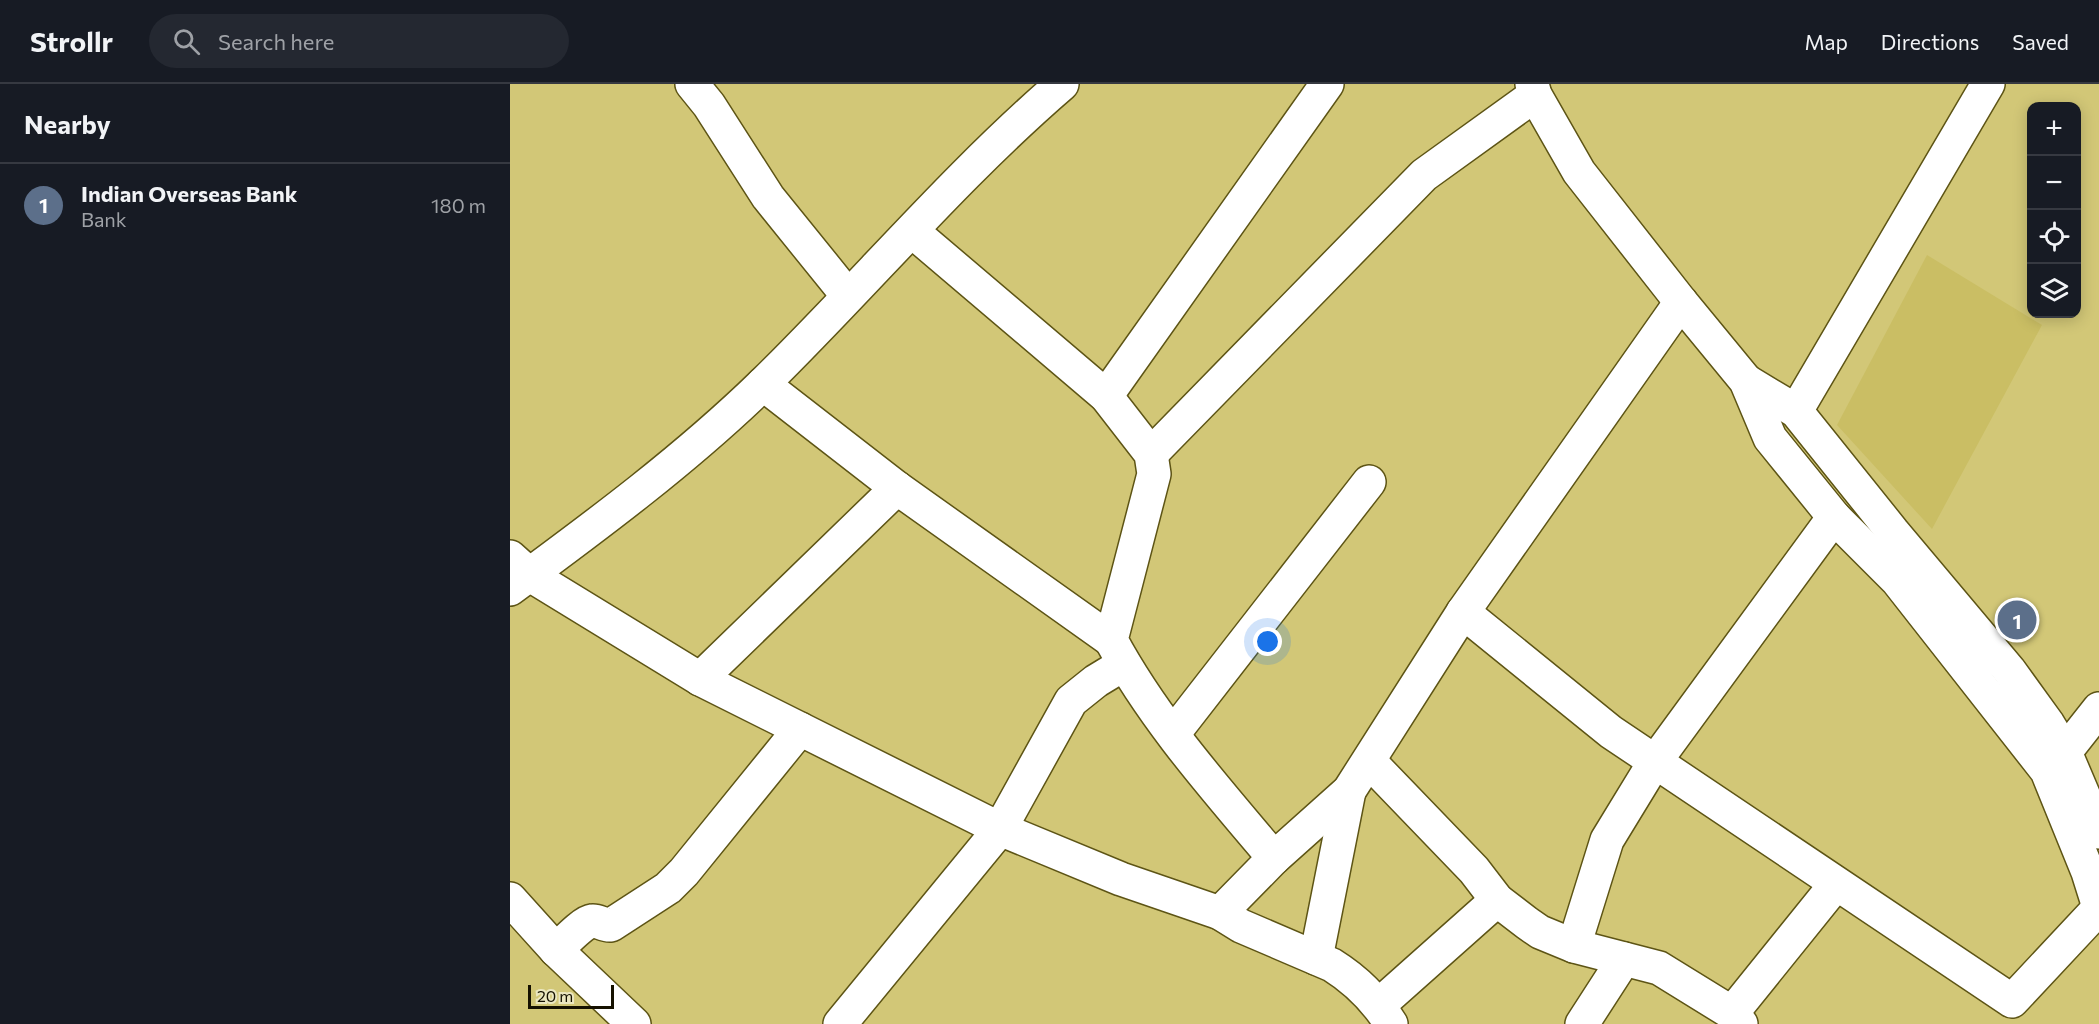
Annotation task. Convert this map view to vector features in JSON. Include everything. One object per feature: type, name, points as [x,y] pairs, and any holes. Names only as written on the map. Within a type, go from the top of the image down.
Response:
[{"type":"street","points":[[692,84],[709,105],[768,197],[848,296]]},
{"type":"street","points":[[1062,84],[1011,128],[763,384],[614,513],[517,574],[700,679],[1000,829],[1121,879],[1220,913],[1241,926],[1332,965],[1344,973],[1385,1015],[1497,900]]},
{"type":"street","points":[[1106,396],[1327,84]]},
{"type":"street","points":[[1796,411],[1988,84]]},
{"type":"street","points":[[1151,454],[1424,175],[1534,90],[1579,172],[1746,381],[1770,438],[1834,517],[1897,580],[2047,771],[2088,872],[2099,907],[2003,1013],[1836,884],[1611,732],[1463,612]]},
{"type":"street","points":[[840,1024],[1000,829],[1071,702],[1096,681],[1118,652],[1154,474],[1151,454],[1106,396],[912,231]]},
{"type":"street","points":[[1220,913],[1274,858],[1349,791],[1463,612],[1681,302]]},
{"type":"street","points":[[1746,381],[1796,411],[1893,532],[2009,670],[2065,752],[2099,832]]},
{"type":"street","points":[[763,384],[897,488],[1118,652],[1173,734],[1274,858]]},
{"type":"street","points":[[1173,734],[1369,482]]},
{"type":"street","points":[[700,679],[897,488]]},
{"type":"street","points":[[1574,946],[1606,840],[1654,763],[1834,517]]},
{"type":"street","points":[[2065,752],[2099,709]]},
{"type":"street","points":[[556,950],[587,923],[596,921],[605,926],[611,925],[668,888],[684,872],[800,729]]},
{"type":"street","points":[[1369,761],[1474,870],[1497,900],[1540,932],[1574,946],[1659,968],[1736,1019],[1836,884]]},
{"type":"street","points":[[1316,958],[1349,791]]},
{"type":"street","points":[[510,899],[556,950],[634,1024]]},
{"type":"street","points":[[1581,1024],[1624,959]]},
{"type":"shaded area","points":[[1927,255],[2027,316],[2027,318],[2042,325],[1932,529],[1837,425]]},
{"type":"place","name":"Indian Overseas Bank","points":[[2017,620]]}]
